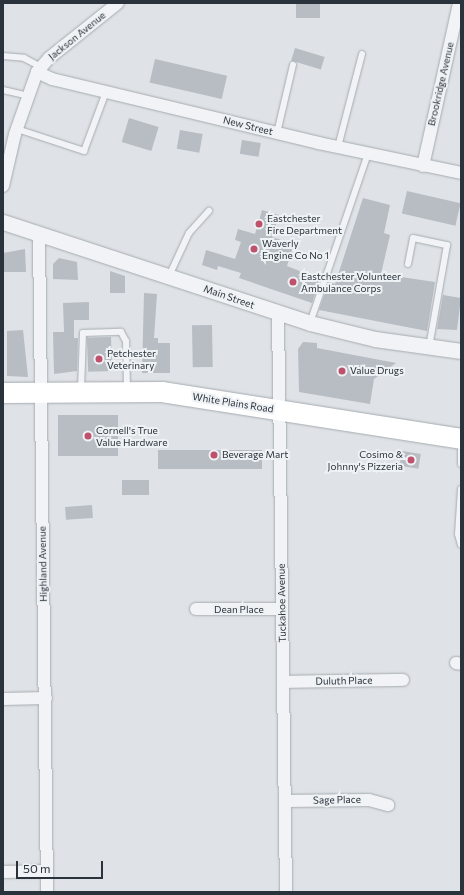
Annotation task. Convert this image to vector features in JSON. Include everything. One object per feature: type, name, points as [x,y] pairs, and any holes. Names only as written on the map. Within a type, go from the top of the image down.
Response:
[{"type":"main road","name":"White Plains Road","points":[[3,392],[40,394],[126,391],[185,395],[461,439]]},
{"type":"street","name":"Jackson Avenue","points":[[3,186],[17,129],[28,96],[39,70],[118,3]]},
{"type":"street","name":"Brookridge Avenue","points":[[423,166],[459,3]]},
{"type":"street","name":"New Street","points":[[39,70],[106,92],[338,148],[461,173]]},
{"type":"street","name":"Main Street","points":[[3,222],[310,323],[375,339],[461,351]]},
{"type":"street","name":"Highland Avenue","points":[[39,235],[40,394],[46,698],[47,892]]},
{"type":"street","name":"Tuckahoe Avenue","points":[[278,313],[286,892]]},
{"type":"street","name":"Dean Place","points":[[196,609],[282,610]]},
{"type":"street","name":"Duluth Place","points":[[284,682],[403,680]]},
{"type":"street","points":[[3,699],[46,698]]},
{"type":"street","name":"Sage Place","points":[[285,801],[369,800],[388,805]]},
{"type":"street","points":[[3,872],[47,871]]},
{"type":"lane","points":[[338,148],[362,54]]},
{"type":"lane","points":[[3,56],[24,58],[39,70]]},
{"type":"lane","points":[[278,133],[293,65]]},
{"type":"lane","points":[[4,90],[28,96]]},
{"type":"lane","points":[[17,129],[84,151],[106,92]]},
{"type":"lane","points":[[310,323],[368,154]]},
{"type":"lane","points":[[169,276],[189,233],[209,211]]},
{"type":"lane","points":[[408,264],[413,238],[447,245],[429,347]]},
{"type":"lane","points":[[81,392],[83,333],[121,332],[126,341],[126,391]]},
{"type":"lane","points":[[461,450],[461,464]]},
{"type":"lane","points":[[461,489],[458,534],[461,545]]},
{"type":"building","points":[[296,3],[320,3],[320,18],[296,18]]},
{"type":"building","points":[[295,48],[325,57],[321,69],[291,60]]},
{"type":"building","points":[[155,59],[227,76],[222,99],[150,82]]},
{"type":"building","points":[[129,118],[159,127],[151,151],[122,142]]},
{"type":"building","points":[[180,130],[203,134],[199,153],[177,149]]},
{"type":"building","points":[[242,140],[261,143],[259,157],[240,154]]},
{"type":"building","points":[[407,191],[461,203],[455,226],[402,213]]},
{"type":"building","points":[[363,198],[390,205],[384,233],[390,235],[381,274],[435,282],[427,331],[319,310],[329,282],[335,284]]},
{"type":"building","points":[[262,210],[279,215],[272,237],[294,244],[287,266],[320,279],[312,303],[239,278],[241,273],[218,266],[217,270],[202,265],[206,250],[235,259],[241,242],[235,240],[238,229],[255,234]]},
{"type":"building","points":[[25,249],[26,272],[3,272],[3,253]]},
{"type":"building","points":[[59,258],[77,262],[78,280],[53,279],[53,264]]},
{"type":"building","points":[[110,271],[125,276],[125,293],[110,293]]},
{"type":"building","points":[[144,293],[157,294],[154,338],[158,338],[158,343],[170,343],[170,373],[142,373]]},
{"type":"building","points":[[443,295],[461,298],[457,330],[437,329]]},
{"type":"building","points":[[89,302],[89,320],[74,320],[74,338],[78,338],[77,371],[54,374],[53,332],[64,332],[63,303]]},
{"type":"building","points":[[192,325],[212,325],[213,367],[193,367]]},
{"type":"building","points":[[23,330],[28,377],[7,376],[7,331]]},
{"type":"building","name":"Petchester Veterinary","points":[[111,337],[112,371],[88,372],[87,338]]},
{"type":"building","name":"Value Drugs","points":[[303,342],[317,343],[317,348],[396,363],[374,379],[370,404],[299,392],[298,349]]},
{"type":"building","name":"Cornell's True Value Hardware","points":[[58,415],[118,415],[118,456],[58,456]]},
{"type":"building","points":[[158,450],[262,450],[262,469],[158,469]]},
{"type":"building","name":"Cosimo & Johnny's Pizzeria","points":[[402,451],[421,454],[418,469],[400,466]]},
{"type":"building","points":[[122,480],[149,480],[149,495],[122,495]]},
{"type":"building","points":[[92,505],[93,518],[66,520],[65,507]]},
{"type":"place","name":"Eastchester Fire Department","points":[[259,224]]},
{"type":"place","name":"Waverly Engine Co No 1","points":[[254,249]]},
{"type":"place","name":"Eastchester Volunteer Ambulance Corps","points":[[293,282]]},
{"type":"place","name":"Petchester Veterinary","points":[[99,359]]},
{"type":"place","name":"Value Drugs","points":[[342,371]]},
{"type":"place","name":"Cornell's True Value Hardware","points":[[88,436]]},
{"type":"place","name":"Beverage Mart","points":[[214,455]]},
{"type":"place","name":"Cosimo & Johnny's Pizzeria","points":[[411,460]]}]
